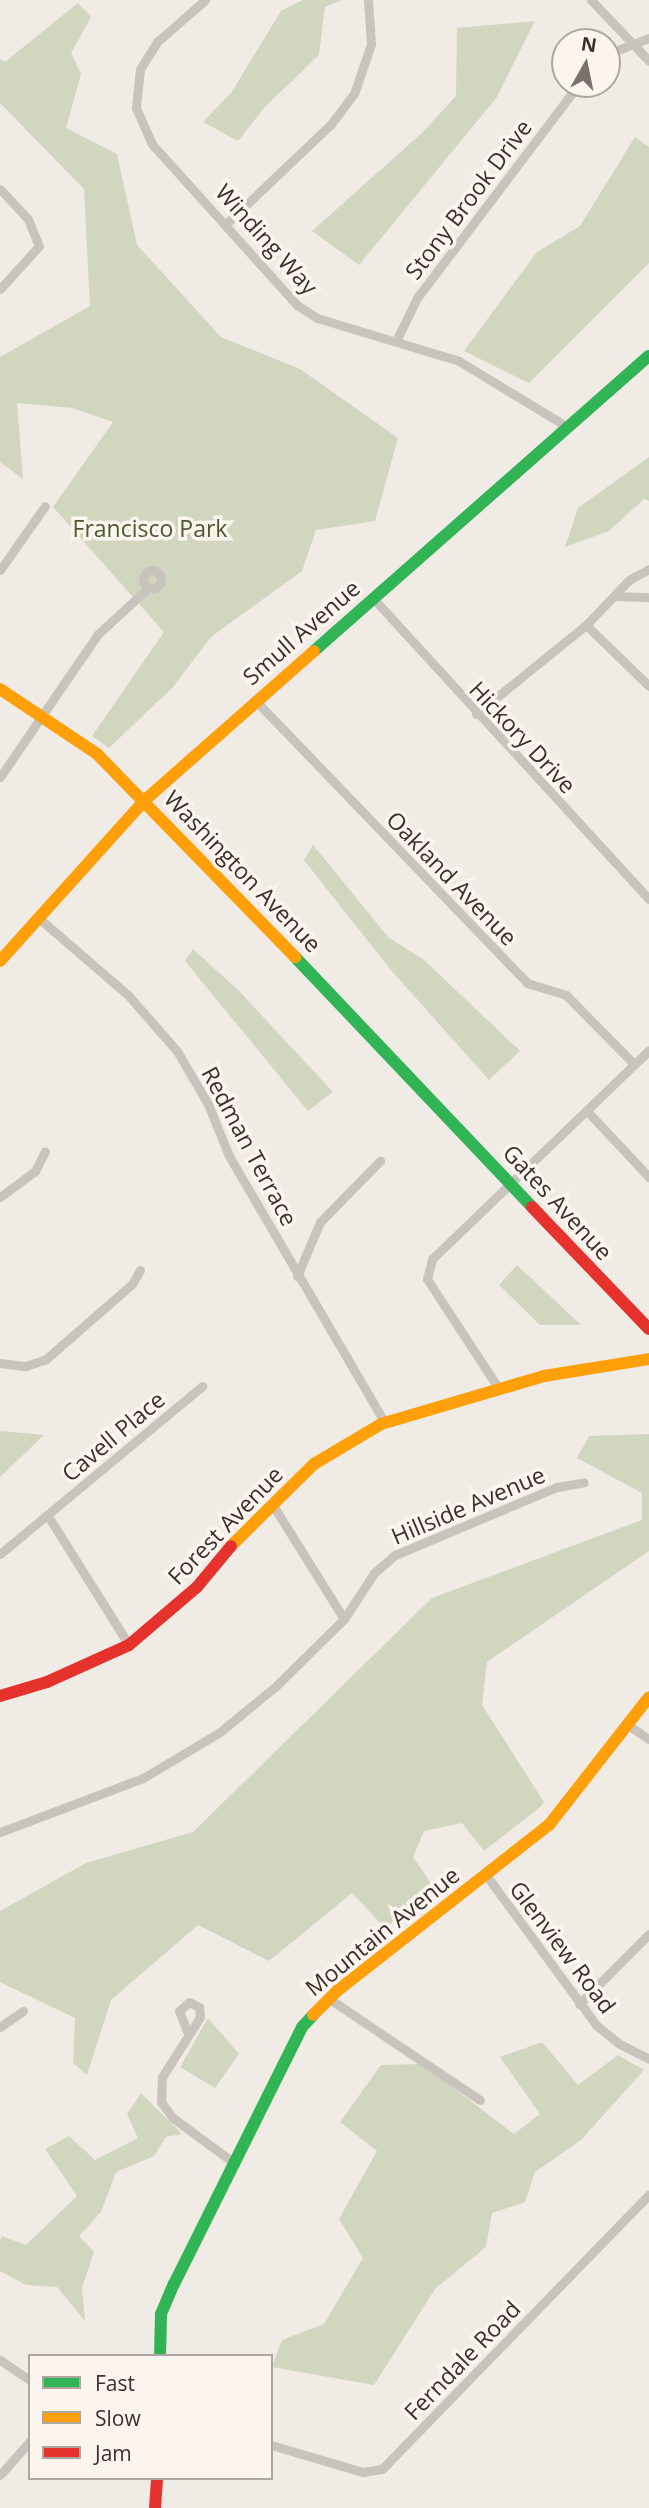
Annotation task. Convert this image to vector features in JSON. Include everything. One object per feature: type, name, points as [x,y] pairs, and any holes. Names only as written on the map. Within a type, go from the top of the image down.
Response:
[{"type":"street","name":"Winding Way","points":[[205,0],[147,54],[137,76],[136,108],[152,144],[228,223],[297,305],[317,318],[458,361],[566,426]]},
{"type":"street","points":[[228,223],[331,124],[354,94],[371,44],[368,0]]},
{"type":"street","points":[[591,0],[649,61]]},
{"type":"street","points":[[621,49],[649,38]]},
{"type":"street","name":"Stony Brook Drive","points":[[396,341],[417,298],[568,98]]},
{"type":"street","points":[[0,189],[28,219],[39,246],[0,289]]},
{"type":"street","name":"Smull Avenue","points":[[2,954],[41,920],[145,800],[566,426],[649,356]]},
{"type":"street","points":[[0,570],[45,506]]},
{"type":"street","points":[[476,715],[586,625],[641,570],[649,569]]},
{"type":"street","points":[[0,777],[98,634],[149,588]]},
{"type":"street","points":[[615,596],[649,597]]},
{"type":"street","name":"Hickory Drive","points":[[372,597],[476,715],[649,900]]},
{"type":"street","points":[[586,625],[649,686]]},
{"type":"street","name":"Washington Avenue","points":[[0,689],[97,754],[145,800],[438,1104]]},
{"type":"street","name":"Oakland Avenue","points":[[255,700],[527,983],[566,995],[633,1063]]},
{"type":"street","name":"Redman Terrace","points":[[41,920],[128,995],[177,1051],[208,1104],[229,1156],[385,1423]]},
{"type":"street","points":[[499,1389],[427,1279],[432,1259],[649,1050]]},
{"type":"street","name":"Gates Avenue","points":[[438,1104],[649,1329]]},
{"type":"street","points":[[587,1111],[649,1177]]},
{"type":"street","points":[[0,1197],[35,1171],[45,1151]]},
{"type":"street","points":[[297,1276],[320,1222],[380,1161]]},
{"type":"street","points":[[0,1363],[26,1366],[46,1359],[132,1284],[140,1270]]},
{"type":"street","name":"Forest Avenue","points":[[0,1696],[47,1682],[129,1645],[197,1587],[257,1516],[274,1507],[314,1464],[385,1423],[544,1376],[649,1359]]},
{"type":"street","name":"Cavell Place","points":[[0,1554],[202,1386]]},
{"type":"street","name":"Hillside Avenue","points":[[0,1832],[143,1778],[181,1757],[276,1686],[344,1619],[374,1573],[395,1555],[556,1487],[584,1482]]},
{"type":"street","points":[[274,1507],[344,1619]]},
{"type":"street","points":[[47,1516],[129,1645]]},
{"type":"street","name":"Mountain Avenue","points":[[160,2354],[162,2314],[294,2039],[328,1998],[557,1818],[649,1697]]},
{"type":"street","points":[[628,1725],[649,1739]]},
{"type":"street","name":"Glenview Road","points":[[486,1875],[579,2004],[610,2038],[649,2059]]},
{"type":"street","points":[[579,2004],[649,1934]]},
{"type":"street","points":[[328,1998],[480,2099]]},
{"type":"street","points":[[0,2027],[23,2011]]},
{"type":"street","points":[[188,2034],[162,2077],[161,2102],[173,2118],[233,2162]]},
{"type":"street","name":"Ferndale Road","points":[[273,2446],[368,2472],[382,2469],[649,2194]]},
{"type":"street","points":[[0,2360],[28,2379]]},
{"type":"street","points":[[0,2475],[28,2443]]},
{"type":"street","points":[[155,2508],[157,2480]]},
{"type":"green space","points":[[303,0],[342,0],[325,7],[319,55],[265,107],[238,141],[203,122],[231,93],[281,11]]},
{"type":"green space","name":"Francisco Park","points":[[78,3],[91,17],[71,53],[81,74],[66,128],[117,154],[137,245],[221,337],[300,369],[398,438],[375,521],[316,530],[302,571],[211,637],[173,687],[109,748],[92,736],[164,632],[53,507],[113,422],[72,408],[17,403],[23,479],[0,462],[0,357],[90,306],[84,189],[0,103],[0,59],[5,62]]},
{"type":"green space","points":[[535,21],[497,97],[359,265],[312,231],[422,133],[456,96],[457,28]]},
{"type":"green space","points":[[635,137],[649,147],[649,263],[529,383],[464,351],[537,252],[580,226]]},
{"type":"green space","points":[[649,457],[649,501],[644,499],[609,531],[565,547],[578,508]]},
{"type":"green space","points":[[313,845],[389,938],[423,959],[520,1051],[489,1080],[390,969],[304,860]]},
{"type":"green space","points":[[193,949],[239,991],[333,1092],[308,1111],[185,961]]},
{"type":"green space","points":[[517,1265],[581,1325],[540,1325],[499,1285]]},
{"type":"green space","points":[[0,1431],[44,1435],[0,1477]]},
{"type":"green space","points":[[649,1434],[649,1551],[487,1662],[482,1705],[544,1802],[540,1807],[484,1851],[462,1823],[424,1831],[413,1857],[435,1889],[385,1928],[352,1893],[269,1961],[198,1925],[111,2000],[87,2075],[73,2063],[75,2018],[0,1982],[0,1911],[86,1863],[193,1832],[432,1598],[642,1520],[642,1493],[577,1458],[589,1436]]},
{"type":"green space","points":[[208,2018],[239,2054],[215,2088],[180,2067]]},
{"type":"green space","points":[[542,2042],[578,2085],[618,2055],[644,2070],[581,2140],[535,2172],[525,2202],[492,2213],[486,2247],[435,2289],[374,2385],[273,2367],[282,2340],[324,2324],[363,2258],[339,2219],[377,2151],[340,2122],[381,2065],[422,2064],[514,2134],[540,2114],[500,2057]]},
{"type":"green space","points":[[141,2093],[182,2134],[166,2137],[154,2156],[116,2172],[101,2212],[79,2236],[94,2252],[82,2288],[85,2321],[57,2287],[26,2285],[0,2271],[0,2240],[2,2236],[26,2245],[77,2196],[45,2149],[69,2136],[95,2160],[138,2138],[127,2114]]},
{"type":"traffic: fast","points":[[314,651],[649,356]]},
{"type":"traffic: fast","points":[[295,957],[532,1207]]},
{"type":"traffic: fast","points":[[160,2354],[161,2314],[174,2284],[302,2027],[313,2015]]},
{"type":"traffic: slow","points":[[0,961],[145,800],[314,651]]},
{"type":"traffic: slow","points":[[0,689],[97,754],[295,957]]},
{"type":"traffic: slow","points":[[231,1546],[314,1464],[381,1424],[544,1376],[649,1359]]},
{"type":"traffic: slow","points":[[313,2015],[337,1991],[549,1825],[649,1697]]},
{"type":"traffic: jam","points":[[532,1207],[649,1329]]},
{"type":"traffic: jam","points":[[0,1696],[47,1682],[129,1645],[197,1587],[231,1546]]},
{"type":"traffic: jam","points":[[155,2508],[157,2480]]}]
